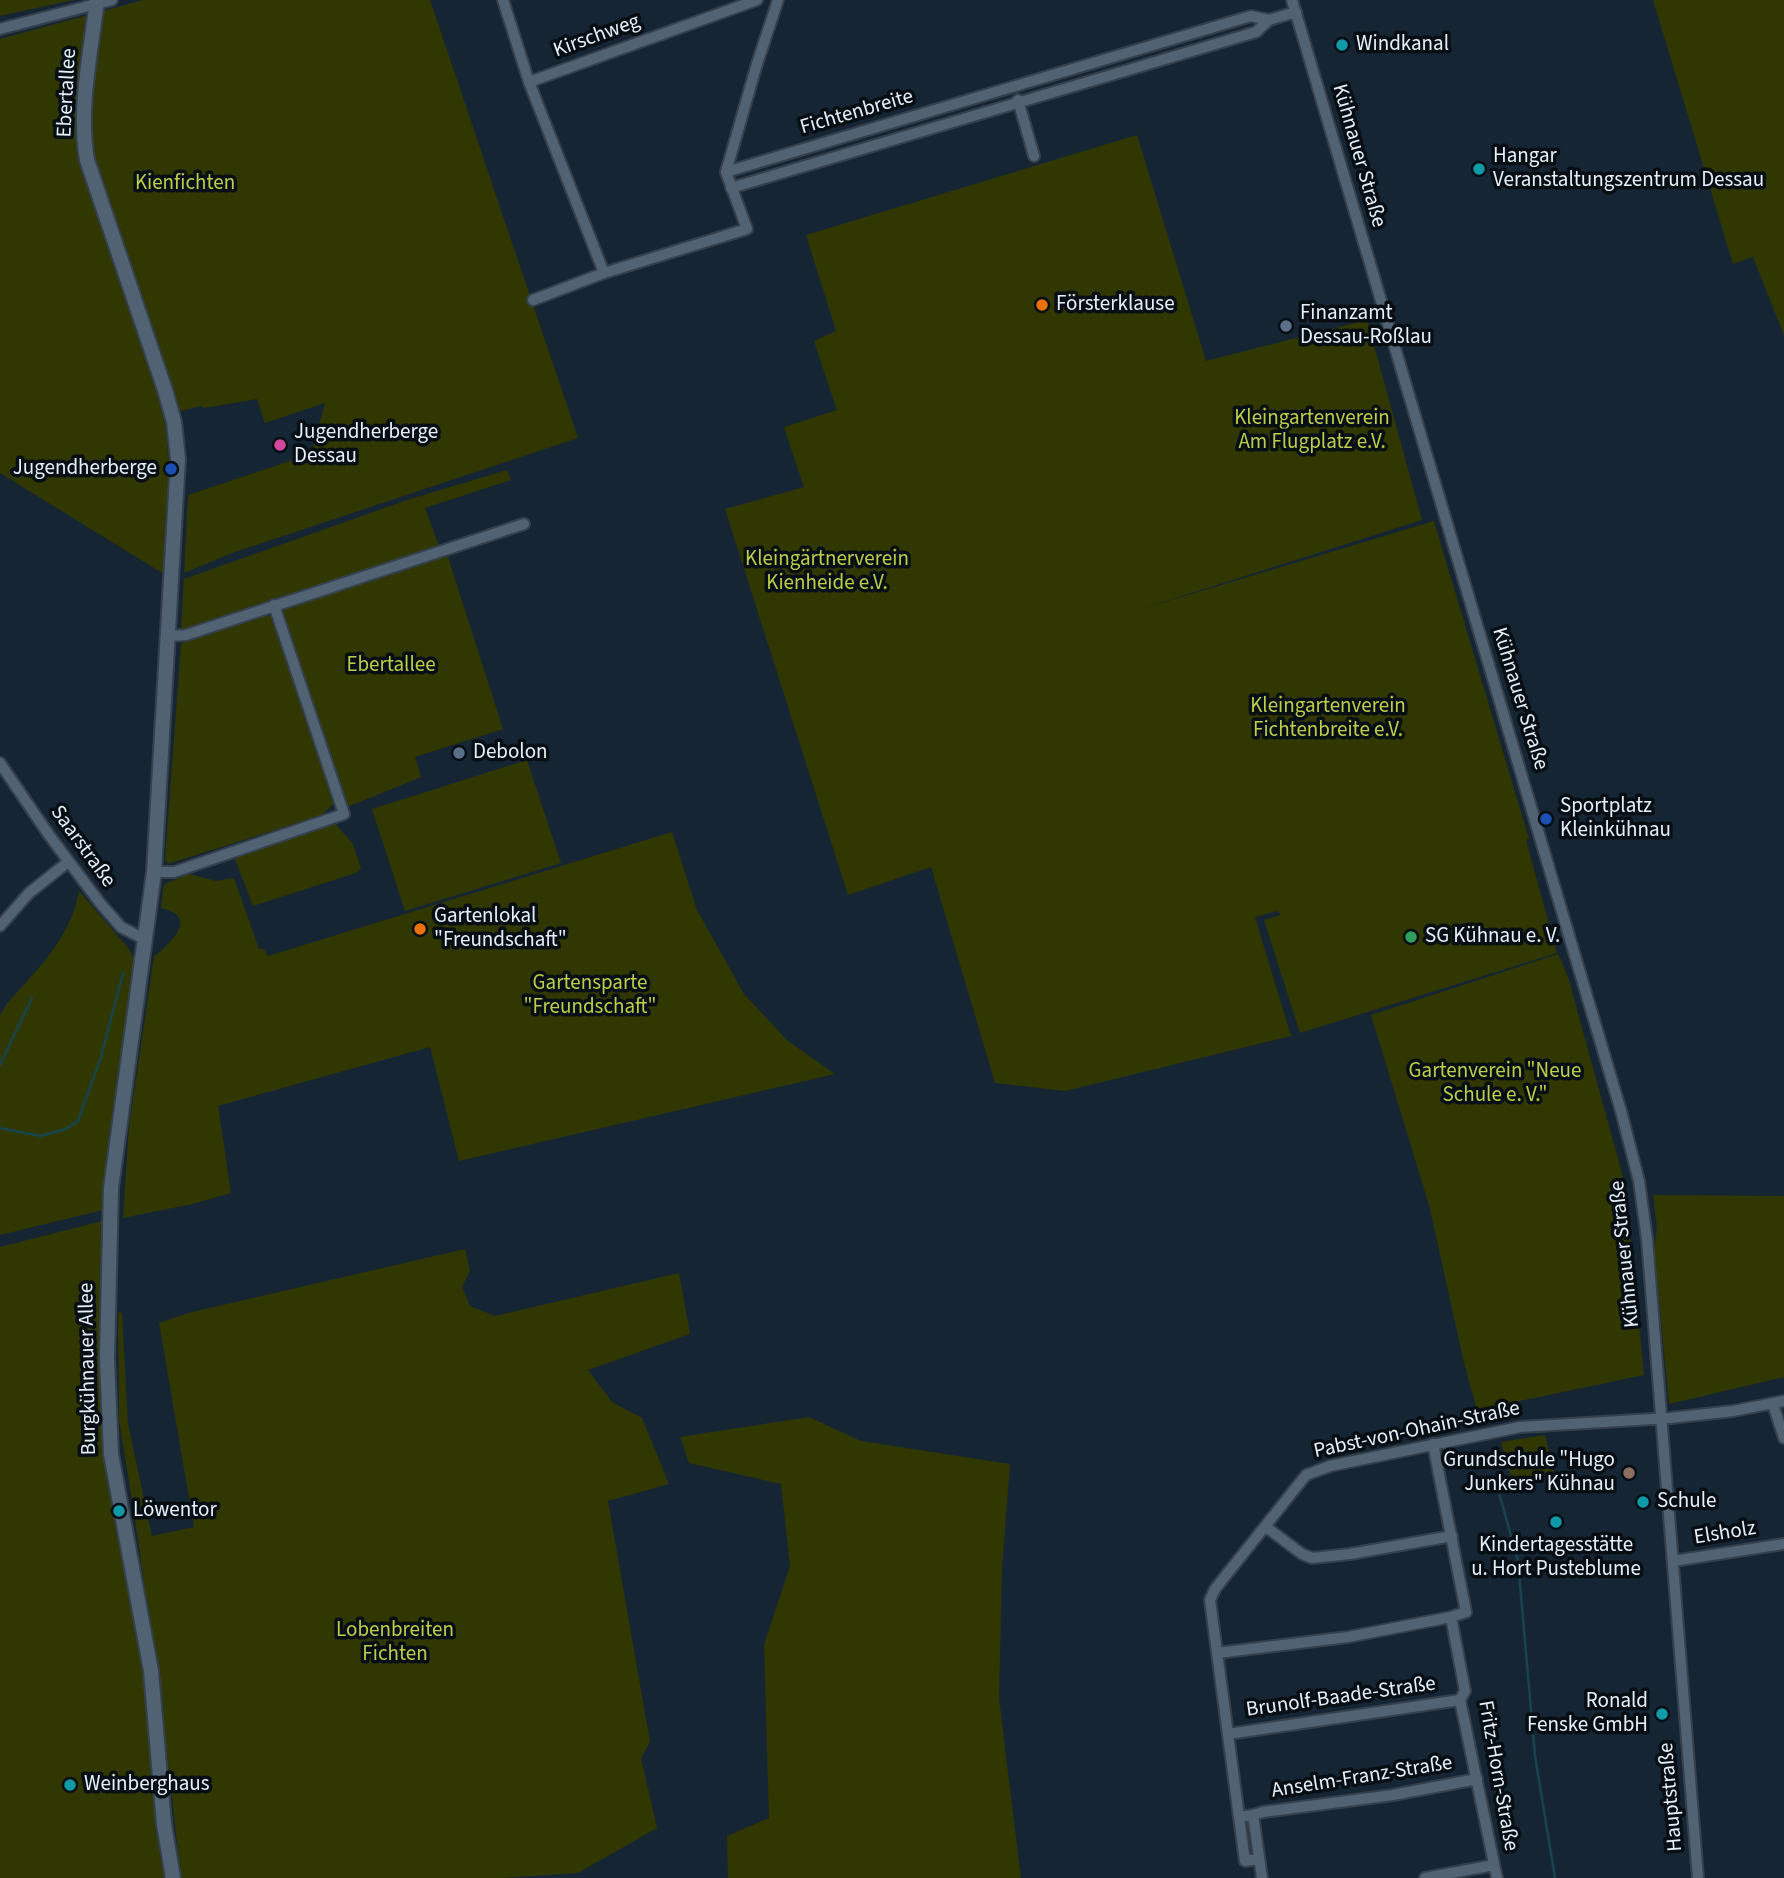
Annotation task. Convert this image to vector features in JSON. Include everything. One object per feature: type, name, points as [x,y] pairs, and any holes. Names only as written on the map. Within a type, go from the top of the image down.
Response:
[{"type":"street","points":[[0,29],[113,0]]},
{"type":"street","points":[[503,0],[529,82],[604,273]]},
{"type":"street","name":"Kirschweg","points":[[529,82],[757,0]]},
{"type":"street","points":[[533,300],[604,273],[747,229],[726,172],[778,0]]},
{"type":"street","name":"Kühnauer Straße","points":[[1292,0],[1632,1153],[1645,1218],[1661,1419]]},
{"type":"street","name":"Ebertallee","points":[[97,2],[86,93],[86,152],[94,183],[162,377],[177,443],[178,481],[169,636],[154,872],[146,940]]},
{"type":"street","name":"Fichtenbreite","points":[[731,188],[1256,32],[1269,20],[1296,12]]},
{"type":"street","name":"Fichtenbreite","points":[[726,172],[1251,16],[1269,20]]},
{"type":"street","points":[[1014,87],[1034,156]]},
{"type":"street","points":[[169,636],[186,635],[524,524]]},
{"type":"street","points":[[154,872],[174,872],[344,814],[274,605]]},
{"type":"street","name":"Saarstraße","points":[[0,763],[68,862],[121,927],[146,940]]},
{"type":"street","points":[[0,926],[29,893],[68,862]]},
{"type":"street","name":"Burgkühnauer Allee","points":[[146,940],[112,1177],[108,1225],[107,1391],[113,1471],[151,1671],[166,1844],[173,1878]]},
{"type":"street","points":[[1779,1403],[1784,1438]]},
{"type":"street","name":"Pabst-von-Ohain-Straße","points":[[1259,1859],[1245,1861],[1210,1606],[1212,1595],[1306,1475],[1315,1470],[1433,1444],[1543,1425],[1661,1419],[1779,1403]]},
{"type":"street","name":"Hauptstraße","points":[[1661,1419],[1698,1878]]},
{"type":"street","points":[[1217,1653],[1349,1637],[1466,1612],[1433,1444]]},
{"type":"street","points":[[1266,1527],[1302,1554],[1312,1558],[1350,1555],[1452,1536]]},
{"type":"street","name":"Elsholz","points":[[1673,1561],[1784,1544]]},
{"type":"street","name":"Fritz-Horn-Straße","points":[[1451,1617],[1465,1690],[1460,1700],[1497,1878]]},
{"type":"street","name":"Brunolf-Baade-Straße","points":[[1228,1734],[1460,1700]]},
{"type":"street","name":"Anselm-Franz-Straße","points":[[1253,1815],[1393,1795],[1477,1779]]},
{"type":"street","points":[[1239,1817],[1253,1815],[1262,1878]]},
{"type":"street","points":[[1425,1878],[1494,1866]]},
{"type":"green space","points":[[0,0],[73,0],[0,16]]},
{"type":"green space","name":"Kienfichten","points":[[143,0],[430,0],[578,438],[235,552],[184,573],[188,495],[311,454],[325,403],[265,423],[257,399],[204,408],[201,406],[164,415],[170,472],[167,576],[0,473],[0,39]]},
{"type":"green space","points":[[1653,0],[1784,0],[1784,335],[1753,257],[1733,264]]},
{"type":"green space","points":[[1137,135],[1206,361],[1367,320],[1422,520],[1138,610],[1434,521],[1529,839],[1526,840],[1557,953],[1300,1033],[1264,920],[1281,915],[1278,911],[1255,917],[1291,1036],[1065,1091],[995,1083],[931,867],[848,895],[725,509],[804,487],[784,427],[837,410],[814,341],[836,331],[806,235]]},
{"type":"green space","points":[[507,470],[511,480],[425,508],[439,546],[181,630],[184,579],[407,500]]},
{"type":"green space","name":"Ebertallee","points":[[447,554],[503,729],[415,757],[421,777],[350,806],[343,800],[283,618],[284,610],[289,604]]},
{"type":"green space","points":[[263,615],[271,616],[276,622],[335,802],[322,815],[168,864],[165,859],[181,644],[188,639]]},
{"type":"green space","points":[[527,760],[561,863],[405,911],[372,809]]},
{"type":"green space","points":[[334,822],[353,844],[361,868],[356,873],[253,906],[233,854]]},
{"type":"green space","name":"Gartensparte \"Freundschaft\"","points":[[672,832],[697,910],[744,994],[788,1041],[835,1074],[459,1161],[430,1047],[218,1106],[231,1193],[123,1218],[129,1126],[154,957],[174,937],[180,924],[179,917],[161,908],[163,887],[167,883],[189,874],[216,881],[234,878],[259,949],[264,949],[268,956]]},
{"type":"green space","points":[[79,891],[130,950],[134,959],[110,1131],[103,1210],[0,1235],[0,1015],[60,939],[75,908]]},
{"type":"green space","name":"Gartenverein \"Neue Schule e. V.\"","points":[[1558,954],[1568,977],[1625,1184],[1644,1375],[1477,1410],[1429,1205],[1371,1015]]},
{"type":"green space","points":[[1653,1195],[1784,1196],[1784,1377],[1669,1404],[1654,1252],[1657,1228]]},
{"type":"green space","points":[[102,1221],[101,1434],[146,1689],[159,1850],[168,1878],[0,1878],[0,1247]]},
{"type":"green space","name":"Lobenbreiten Fichten","points":[[465,1249],[470,1271],[462,1287],[470,1306],[495,1316],[679,1273],[690,1334],[588,1370],[612,1402],[642,1418],[669,1484],[608,1501],[650,1742],[641,1758],[657,1828],[578,1873],[503,1878],[181,1878],[163,1719],[119,1420],[118,1312],[122,1313],[128,1424],[152,1536],[194,1527],[159,1323],[188,1313]]},
{"type":"green space","points":[[809,1417],[861,1441],[1010,1464],[1002,1568],[999,1699],[1021,1878],[728,1878],[727,1836],[769,1818],[764,1645],[790,1566],[781,1484],[689,1463],[680,1437]]},
{"type":"green space","points":[[1545,1435],[1554,1473],[1512,1483],[1501,1442]]},
{"type":"waterway","points":[[0,1128],[40,1136],[66,1129],[78,1121],[101,1057],[123,973]]},
{"type":"waterway","points":[[0,1065],[32,998]]},
{"type":"waterway","points":[[1498,1489],[1518,1561],[1535,1756],[1555,1878]]},
{"type":"place","name":"Windkanal","points":[[1342,45]]},
{"type":"place","name":"Hangar Veranstaltungszentrum Dessau","points":[[1479,169]]},
{"type":"place","name":"Försterklause","points":[[1042,305]]},
{"type":"place","name":"Finanzamt Dessau-Roßlau","points":[[1286,326]]},
{"type":"place","name":"Jugendherberge Dessau","points":[[280,445]]},
{"type":"place","name":"Jugendherberge","points":[[171,469]]},
{"type":"place","name":"Debolon","points":[[459,753]]},
{"type":"place","name":"Sportplatz Kleinkühnau","points":[[1546,819]]},
{"type":"place","name":"Gartenlokal \"Freundschaft\"","points":[[420,929]]},
{"type":"place","name":"SG Kühnau e. V.","points":[[1411,937]]},
{"type":"place","name":"Grundschule \"Hugo Junkers\" Kühnau","points":[[1629,1473]]},
{"type":"place","name":"Schule","points":[[1643,1502]]},
{"type":"place","name":"Löwentor","points":[[119,1511]]},
{"type":"place","name":"Kindertagesstätte u. Hort Pusteblume","points":[[1556,1522]]},
{"type":"place","name":"Ronald Fenske GmbH","points":[[1662,1714]]},
{"type":"place","name":"Weinberghaus","points":[[70,1785]]},
{"type":"park label","name":"Kleingartenverein Am Flugplatz e.V.","points":[[1312,431]]},
{"type":"park label","name":"Kleingärtnerverein Kienheide e.V.","points":[[827,572]]},
{"type":"park label","name":"Kleingartenverein Fichtenbreite e.V.","points":[[1328,719]]}]
